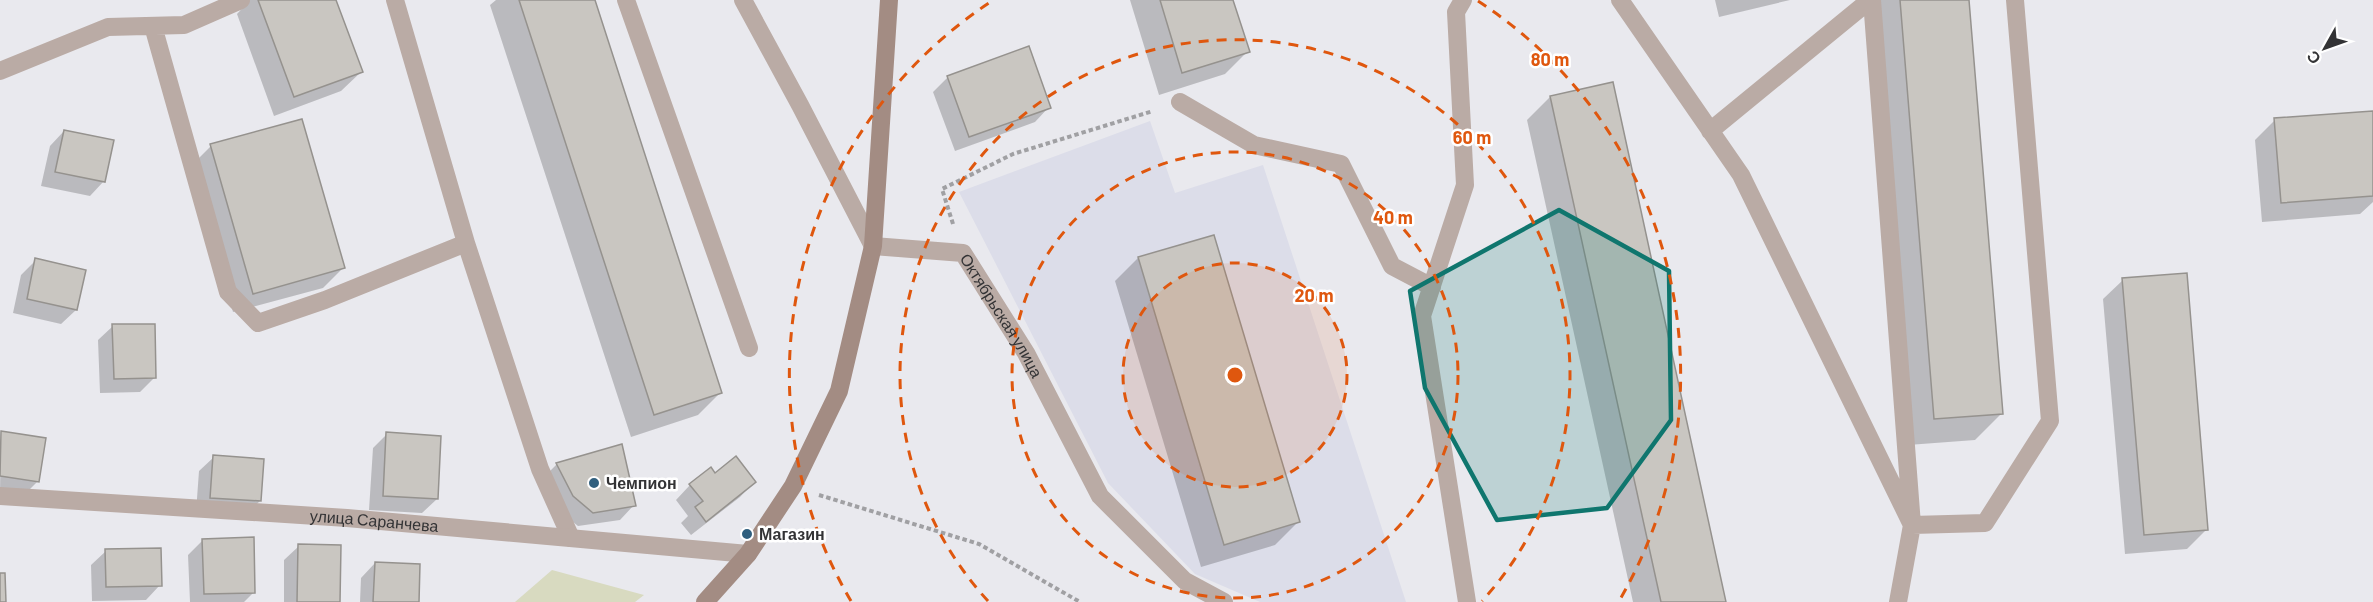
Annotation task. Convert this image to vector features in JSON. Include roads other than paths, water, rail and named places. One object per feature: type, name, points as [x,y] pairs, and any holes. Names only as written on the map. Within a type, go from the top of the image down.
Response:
[{"type":"main road","points":[[705,602],[748,554],[793,486],[839,391],[873,246],[889,0]]},
{"type":"street","points":[[0,71],[108,27],[184,25],[241,0]]},
{"type":"street","points":[[395,0],[466,243],[540,469],[571,538]]},
{"type":"street","points":[[626,0],[749,348]]},
{"type":"street","points":[[743,0],[801,105],[873,246]]},
{"type":"street","points":[[1463,0],[1456,12],[1465,185],[1422,316],[1467,602]]},
{"type":"street","points":[[1620,0],[1742,175],[1912,525]]},
{"type":"street","points":[[1710,131],[1871,0]]},
{"type":"street","points":[[1871,0],[1912,525],[1898,602]]},
{"type":"street","points":[[1912,525],[1985,523],[2050,421],[2015,0]]},
{"type":"street","points":[[153,26],[228,292],[258,323],[325,300],[466,243]]},
{"type":"street","points":[[1180,102],[1254,145],[1341,164],[1392,266],[1432,287]]},
{"type":"street","name":"Октябрьская улица","points":[[873,246],[963,253],[1026,352],[1100,496],[1185,581],[1224,602]]},
{"type":"street","name":"улица Саранчева","points":[[0,496],[347,518],[748,554]]},
{"type":"place","name":"Чемпион","points":[[594,483]]},
{"type":"place","name":"Магазин","points":[[747,534]]}]
